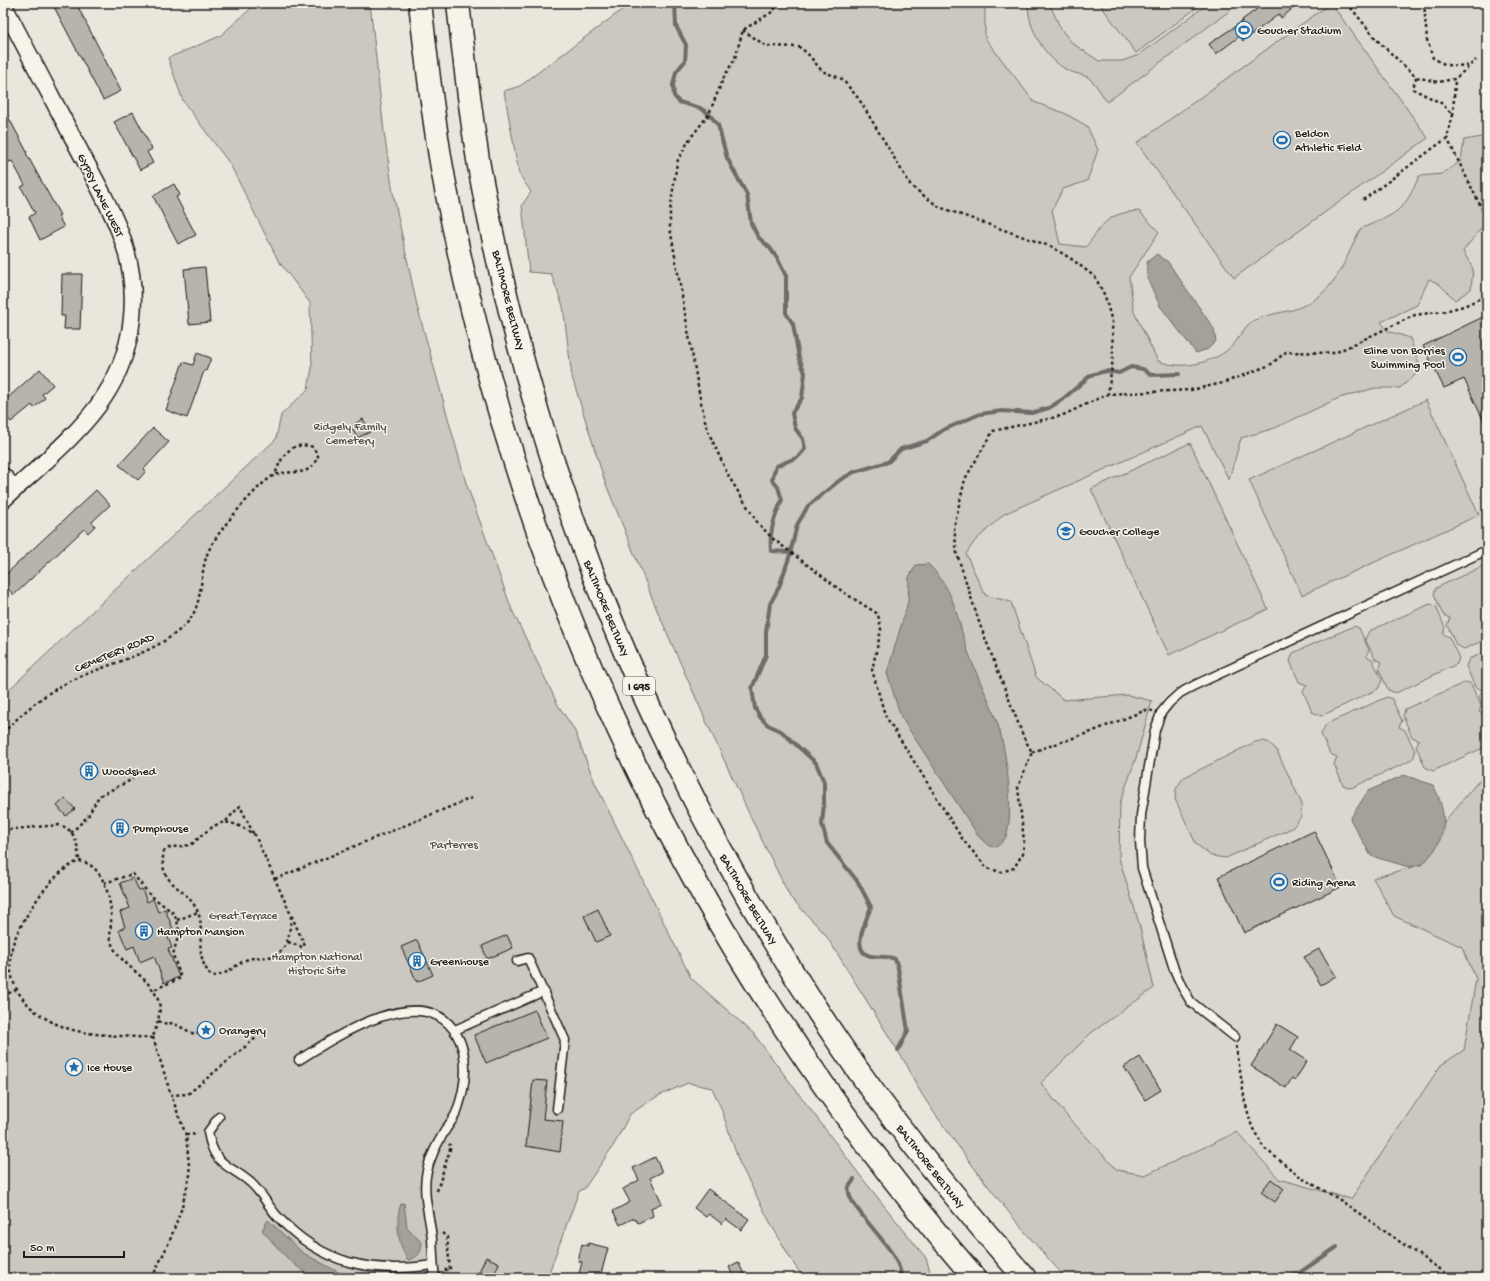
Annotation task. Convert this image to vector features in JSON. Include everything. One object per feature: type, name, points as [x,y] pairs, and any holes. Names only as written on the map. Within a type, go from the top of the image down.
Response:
[{"type":"highway","points":[[420,3],[433,112],[443,176],[477,332],[503,428],[534,523],[569,617],[607,707],[660,816],[699,890],[748,972],[809,1065],[873,1154],[975,1278]]},
{"type":"highway","name":"BALTIMORE BELTWAY","points":[[458,3],[470,107],[480,167],[513,321],[539,418],[569,511],[603,602],[640,689],[692,796],[733,872],[780,953],[836,1038],[902,1130],[972,1217],[1025,1278]]},
{"type":"street","name":"GYPSY LANE WEST","points":[[3,4],[106,201],[122,238],[132,274],[134,294],[133,315],[127,346],[118,373],[104,398],[79,428],[3,500]]},
{"type":"street","points":[[3,476],[15,489]]},
{"type":"lane","points":[[1235,1037],[1192,1002],[1182,987],[1174,969],[1142,868],[1140,841],[1142,815],[1155,730],[1161,714],[1169,702],[1180,693],[1195,685],[1487,550]]},
{"type":"lane","points":[[517,961],[528,958],[544,990],[565,1040],[557,1109]]},
{"type":"lane","points":[[455,1030],[544,990]]},
{"type":"lane","points":[[219,1117],[208,1132],[210,1144],[215,1154],[222,1163],[251,1183],[276,1216],[295,1234],[317,1248],[351,1264],[388,1269],[434,1272],[432,1238],[425,1198],[426,1177],[432,1154],[458,1109],[464,1080],[465,1059],[460,1040],[455,1030],[445,1020],[434,1014],[418,1010],[401,1012],[357,1025],[299,1060]]},
{"type":"path","points":[[780,3],[772,12],[743,30],[735,58],[723,79],[709,114],[689,140],[677,162],[670,211],[670,228],[700,398],[707,429],[729,477],[757,522],[772,538],[843,592],[878,614],[882,630],[872,670],[885,715],[963,840],[987,868],[1001,872],[1014,868],[1023,853],[1024,841],[1018,787],[1032,752],[1091,732],[1146,710],[1161,714]]},
{"type":"path","points":[[1347,3],[1377,40],[1416,77],[1438,82],[1455,79],[1476,60]]},
{"type":"path","points":[[1424,3],[1427,40],[1433,58],[1446,65],[1469,66]]},
{"type":"path","points":[[743,30],[766,46],[799,47],[807,53],[822,71],[842,79],[859,99],[911,186],[938,207],[1052,248],[1073,260],[1095,277],[1105,296],[1112,322],[1114,340],[1108,394]]},
{"type":"path","points":[[1416,77],[1413,89],[1441,103],[1453,115]]},
{"type":"path","points":[[1363,200],[1447,138],[1453,115],[1455,79]]},
{"type":"path","points":[[1447,138],[1487,219]]},
{"type":"path","points":[[1032,752],[1024,738],[980,625],[957,554],[954,527],[965,480],[993,431],[1061,416],[1108,394],[1190,390],[1223,383],[1270,365],[1286,352],[1335,354],[1415,315],[1445,311],[1464,306],[1487,295]]},
{"type":"path","name":"CEMETERY ROAD","points":[[3,733],[17,718],[43,697],[75,679],[139,654],[163,641],[185,624],[194,613],[204,563],[209,550],[222,531],[258,488],[275,475],[297,473],[308,470],[315,464],[318,456],[313,447],[304,444],[289,451],[280,460],[275,475]]},
{"type":"path","points":[[71,833],[88,816],[99,796],[133,779]]},
{"type":"path","points":[[274,879],[474,797]]},
{"type":"path","points":[[288,942],[306,948],[255,835],[240,806],[226,821],[216,824],[188,846],[170,846],[164,851],[161,862],[164,872],[171,883],[192,901],[198,912],[201,926],[201,959],[211,976],[221,976],[248,959],[269,957],[282,950],[288,942],[291,916]]},
{"type":"path","points":[[226,821],[239,825],[255,835]]},
{"type":"path","points":[[3,830],[59,825],[66,826],[76,838],[79,861]]},
{"type":"path","points":[[152,1278],[170,1240],[181,1210],[190,1175],[186,1136],[171,1095],[153,1037],[160,1013],[160,1003],[148,982],[117,952],[111,942],[111,914],[109,896],[104,883],[95,868],[88,862],[79,861],[70,864],[53,880],[32,907],[19,931],[11,953],[11,974],[16,990],[25,1003],[35,1011],[55,1023],[77,1031],[153,1037]]},
{"type":"path","points":[[104,883],[133,874],[149,894],[172,912],[177,920],[179,933],[173,955],[181,978],[153,990]]},
{"type":"path","points":[[177,920],[198,912]]},
{"type":"path","points":[[3,996],[16,990]]},
{"type":"path","points":[[158,1021],[168,1024],[173,1023],[194,1034],[198,1032]]},
{"type":"path","points":[[171,1095],[188,1094],[263,1032]]},
{"type":"path","points":[[1235,1037],[1245,1102],[1252,1127],[1264,1148],[1302,1178],[1336,1198],[1452,1278]]},
{"type":"path","points":[[435,1194],[451,1146],[440,1140]]},
{"type":"path","points":[[434,1272],[450,1270],[447,1237],[442,1232]]},
{"type":"shaded area","name":"Goucher College","points":[[631,3],[1487,3],[1487,1278],[1099,1278]]},
{"type":"shaded area","points":[[1157,254],[1168,262],[1214,329],[1216,341],[1208,349],[1196,353],[1160,306],[1147,278],[1147,262]]},
{"type":"shaded area","points":[[928,564],[938,574],[950,596],[969,654],[994,713],[1000,733],[1006,761],[1010,809],[1006,835],[1003,841],[996,847],[989,846],[979,837],[901,717],[887,673],[908,602],[909,577],[916,565]]},
{"type":"shaded area","points":[[1404,775],[1433,785],[1442,807],[1443,814],[1443,829],[1437,847],[1423,864],[1409,867],[1371,856],[1350,819],[1368,791]]},
{"type":"shaded area","points":[[404,1203],[407,1227],[422,1243],[421,1250],[418,1254],[414,1258],[408,1260],[402,1248],[398,1233],[399,1210],[401,1204]]},
{"type":"shaded area","points":[[268,1220],[303,1253],[340,1273],[375,1278],[328,1279],[313,1276],[296,1266],[281,1252],[262,1230]]},
{"type":"green space","name":"Hampton National Historic Site","points":[[257,3],[370,3],[384,132],[393,193],[417,306],[466,483],[512,610],[558,705],[574,729],[595,783],[691,978],[753,1033],[862,1178],[926,1258],[932,1278],[804,1278],[795,1266],[772,1226],[739,1162],[721,1108],[712,1088],[688,1083],[658,1096],[630,1114],[615,1143],[584,1189],[579,1191],[547,1278],[3,1278],[3,695],[276,439],[281,415],[308,389],[312,368],[310,303],[278,260],[230,164],[183,101],[168,58],[220,36]]},
{"type":"green space","points":[[631,3],[985,3],[985,38],[1034,102],[1064,113],[1087,126],[1098,150],[1087,181],[1063,189],[1052,210],[1060,244],[1086,247],[1107,221],[1120,214],[1128,212],[1139,211],[1159,232],[1129,277],[1134,312],[1158,361],[1167,364],[1186,365],[1205,362],[1222,354],[1230,348],[1245,328],[1254,320],[1292,310],[1318,297],[1335,278],[1342,267],[1360,229],[1382,220],[1397,211],[1408,198],[1419,176],[1442,174],[1461,161],[1464,140],[1482,137],[1487,145],[1487,221],[1463,251],[1473,269],[1471,289],[1455,300],[1439,284],[1429,279],[1417,305],[1381,322],[1388,331],[1410,338],[1421,370],[1400,388],[1375,388],[1339,398],[1275,428],[1241,438],[1229,480],[1202,426],[1004,514],[974,542],[966,554],[985,595],[1011,602],[1036,677],[1064,700],[1128,695],[1152,701],[1136,758],[1120,803],[1119,858],[1139,923],[1154,988],[1091,1033],[1041,1083],[1067,1116],[1117,1170],[1145,1175],[1237,1132],[1279,1179],[1351,1199],[1441,1065],[1464,1050],[1476,979],[1462,947],[1394,916],[1373,878],[1423,864],[1438,844],[1444,822],[1487,771],[1487,1278],[1066,1278],[1007,1210],[966,1157],[928,1104],[912,1077],[908,1067],[825,934],[790,897],[752,820],[657,610],[605,482],[572,377],[563,306],[551,274],[529,272],[522,205],[531,192],[519,174],[504,91],[520,86]]},
{"type":"green space","points":[[1028,3],[1049,3],[1061,29],[1072,43],[1099,61],[1122,61],[1139,55],[1209,3],[1240,3],[1107,102],[1090,79],[1067,70],[1051,58],[1034,32]]},
{"type":"green space","points":[[1099,3],[1203,3],[1136,53]]},
{"type":"green space","name":"Beldon Athletic Field","points":[[1331,3],[1428,138],[1234,278],[1137,143]]},
{"type":"green space","points":[[1426,400],[1479,515],[1302,595],[1249,480]]},
{"type":"green space","points":[[1190,443],[1268,609],[1169,655],[1091,489]]},
{"type":"green space","points":[[1487,564],[1487,639],[1464,649],[1456,645],[1447,625],[1450,618],[1443,615],[1434,594],[1436,588]]},
{"type":"green space","points":[[1430,604],[1436,606],[1445,628],[1443,634],[1449,637],[1459,658],[1457,664],[1396,693],[1388,690],[1379,669],[1382,662],[1375,659],[1365,639],[1369,631]]},
{"type":"green space","points":[[1354,626],[1359,628],[1369,650],[1366,656],[1372,659],[1382,680],[1378,689],[1321,716],[1312,712],[1303,691],[1307,685],[1299,682],[1290,661],[1293,653]]},
{"type":"green space","points":[[1487,651],[1487,715],[1479,697],[1483,690],[1475,687],[1466,666],[1469,659]]},
{"type":"green space","points":[[1466,682],[1471,684],[1481,706],[1479,712],[1485,715],[1487,719],[1487,746],[1433,771],[1425,767],[1416,746],[1419,740],[1412,737],[1403,716],[1405,709]]},
{"type":"green space","points":[[1387,697],[1392,699],[1402,721],[1399,727],[1405,730],[1415,751],[1414,757],[1408,762],[1351,788],[1343,785],[1334,764],[1337,757],[1330,754],[1321,734],[1326,724]]},
{"type":"green space","points":[[1255,742],[1268,742],[1276,749],[1302,804],[1301,817],[1292,828],[1226,858],[1211,856],[1196,844],[1175,799],[1176,789],[1183,778]]},
{"type":"building","points":[[52,3],[76,3],[121,91],[103,100]]},
{"type":"building","name":"Goucher Stadium","points":[[1265,3],[1294,3],[1289,7],[1291,10],[1281,18],[1279,14],[1243,41],[1240,36],[1216,54],[1209,44],[1243,21],[1242,20]]},
{"type":"building","points":[[3,107],[60,215],[58,216],[64,227],[40,240],[29,217],[35,213],[21,187],[25,185],[12,161],[9,162],[3,151]]},
{"type":"building","points":[[133,112],[152,149],[147,152],[153,163],[140,170],[114,122]]},
{"type":"building","points":[[174,184],[180,195],[176,197],[196,235],[178,244],[153,196]]},
{"type":"building","points":[[205,267],[210,322],[189,324],[184,269]]},
{"type":"building","points":[[62,274],[82,274],[80,329],[64,329],[65,316],[61,316]]},
{"type":"building","name":"Eline von Borries Swimming Pool","points":[[1483,317],[1487,325],[1487,428],[1464,379],[1444,388],[1423,346]]},
{"type":"building","points":[[197,353],[211,358],[206,371],[204,371],[187,418],[166,410],[183,362],[193,365]]},
{"type":"building","points":[[40,369],[53,385],[42,394],[45,398],[34,408],[32,405],[11,422],[3,413],[3,402]]},
{"type":"building","points":[[363,419],[370,432],[357,438],[351,426]]},
{"type":"building","points":[[153,428],[169,442],[144,469],[146,471],[138,480],[119,465]]},
{"type":"building","points":[[96,490],[110,505],[92,522],[95,526],[88,533],[84,529],[14,595],[3,583],[3,577]]},
{"type":"building","name":"Woodshed","points":[[92,764],[96,773],[87,778],[82,768]]},
{"type":"building","points":[[65,798],[75,809],[66,816],[57,806]]},
{"type":"building","name":"Riding Arena","points":[[1314,831],[1341,887],[1244,933],[1218,877]]},
{"type":"building","name":"Hampton Mansion","points":[[133,878],[139,890],[142,889],[147,902],[153,899],[158,912],[165,909],[173,929],[166,932],[172,948],[168,949],[179,977],[164,983],[154,956],[140,962],[134,946],[127,949],[119,930],[125,927],[120,912],[130,908],[120,883]]},
{"type":"building","points":[[598,909],[610,936],[596,942],[584,916]]},
{"type":"building","points":[[507,935],[513,948],[487,959],[482,946]]},
{"type":"building","name":"Greenhouse","points":[[417,940],[433,975],[417,982],[401,947]]},
{"type":"building","points":[[1319,949],[1336,976],[1321,985],[1304,957]]},
{"type":"building","points":[[535,1010],[547,1038],[486,1063],[474,1035]]},
{"type":"building","points":[[1277,1024],[1298,1037],[1290,1050],[1307,1061],[1295,1080],[1292,1078],[1286,1088],[1251,1066]]},
{"type":"building","points":[[1140,1057],[1161,1090],[1145,1100],[1124,1067]]},
{"type":"building","points":[[533,1080],[547,1081],[543,1119],[563,1121],[560,1152],[526,1146]]},
{"type":"building","points":[[655,1157],[662,1172],[650,1178],[662,1203],[651,1208],[653,1216],[638,1223],[634,1218],[620,1225],[613,1211],[630,1202],[623,1189],[639,1180],[633,1168]]},
{"type":"building","points":[[1271,1179],[1284,1189],[1275,1202],[1261,1192]]},
{"type":"building","points":[[708,1189],[749,1219],[741,1230],[726,1219],[722,1224],[709,1214],[706,1217],[694,1208]]},
{"type":"building","points":[[588,1243],[608,1248],[600,1278],[578,1278],[582,1262],[578,1261],[582,1244],[588,1246]]},
{"type":"building","points":[[486,1257],[499,1263],[493,1278],[476,1278]]},
{"type":"building","points":[[738,1262],[746,1278],[734,1278],[729,1267]]},
{"type":"waterway","points":[[675,3],[676,26],[686,45],[685,61],[676,72],[673,85],[674,96],[679,102],[700,108],[709,114],[718,125],[727,158],[747,195],[751,223],[758,237],[770,248],[777,258],[786,276],[786,313],[793,324],[799,358],[805,373],[802,398],[792,413],[795,428],[803,439],[805,449],[798,457],[776,466],[772,480],[778,487],[782,500],[773,525],[771,551],[791,552],[779,587],[770,604],[766,632],[766,655],[752,688],[755,708],[760,717],[768,725],[781,731],[816,763],[824,782],[822,824],[827,843],[858,882],[871,907],[861,934],[861,948],[865,953],[871,956],[889,957],[895,959],[898,968],[908,1031],[898,1050]]},
{"type":"waterway","points":[[790,554],[797,525],[808,506],[840,480],[854,472],[888,462],[901,449],[927,441],[943,430],[980,414],[1002,411],[1031,413],[1049,408],[1063,399],[1091,375],[1106,371],[1119,373],[1131,367],[1143,369],[1151,375],[1179,374]]},
{"type":"waterway","points":[[854,1179],[849,1187],[850,1195],[855,1205],[892,1254],[899,1267],[901,1278]]},
{"type":"waterway","points":[[1292,1278],[1337,1247]]},
{"type":"place","name":"Goucher Stadium","points":[[1244,30]]},
{"type":"place","name":"Beldon Athletic Field","points":[[1282,140]]},
{"type":"place","name":"Eline von Borries Swimming Pool","points":[[1458,357]]},
{"type":"place","name":"Goucher College","points":[[1066,531]]},
{"type":"place","name":"Woodshed","points":[[89,771]]},
{"type":"place","name":"Pumphouse","points":[[120,828]]},
{"type":"place","name":"Riding Arena","points":[[1279,882]]},
{"type":"place","name":"Hampton Mansion","points":[[144,931]]},
{"type":"place","name":"Greenhouse","points":[[417,961]]},
{"type":"place","name":"Orangery","points":[[206,1030]]},
{"type":"place","name":"Ice House","points":[[74,1067]]},
{"type":"park label","name":"Ridgely Family Cemetery","points":[[350,433]]},
{"type":"park label","name":"Parterres","points":[[454,844]]},
{"type":"park label","name":"Great Terrace","points":[[243,915]]}]
